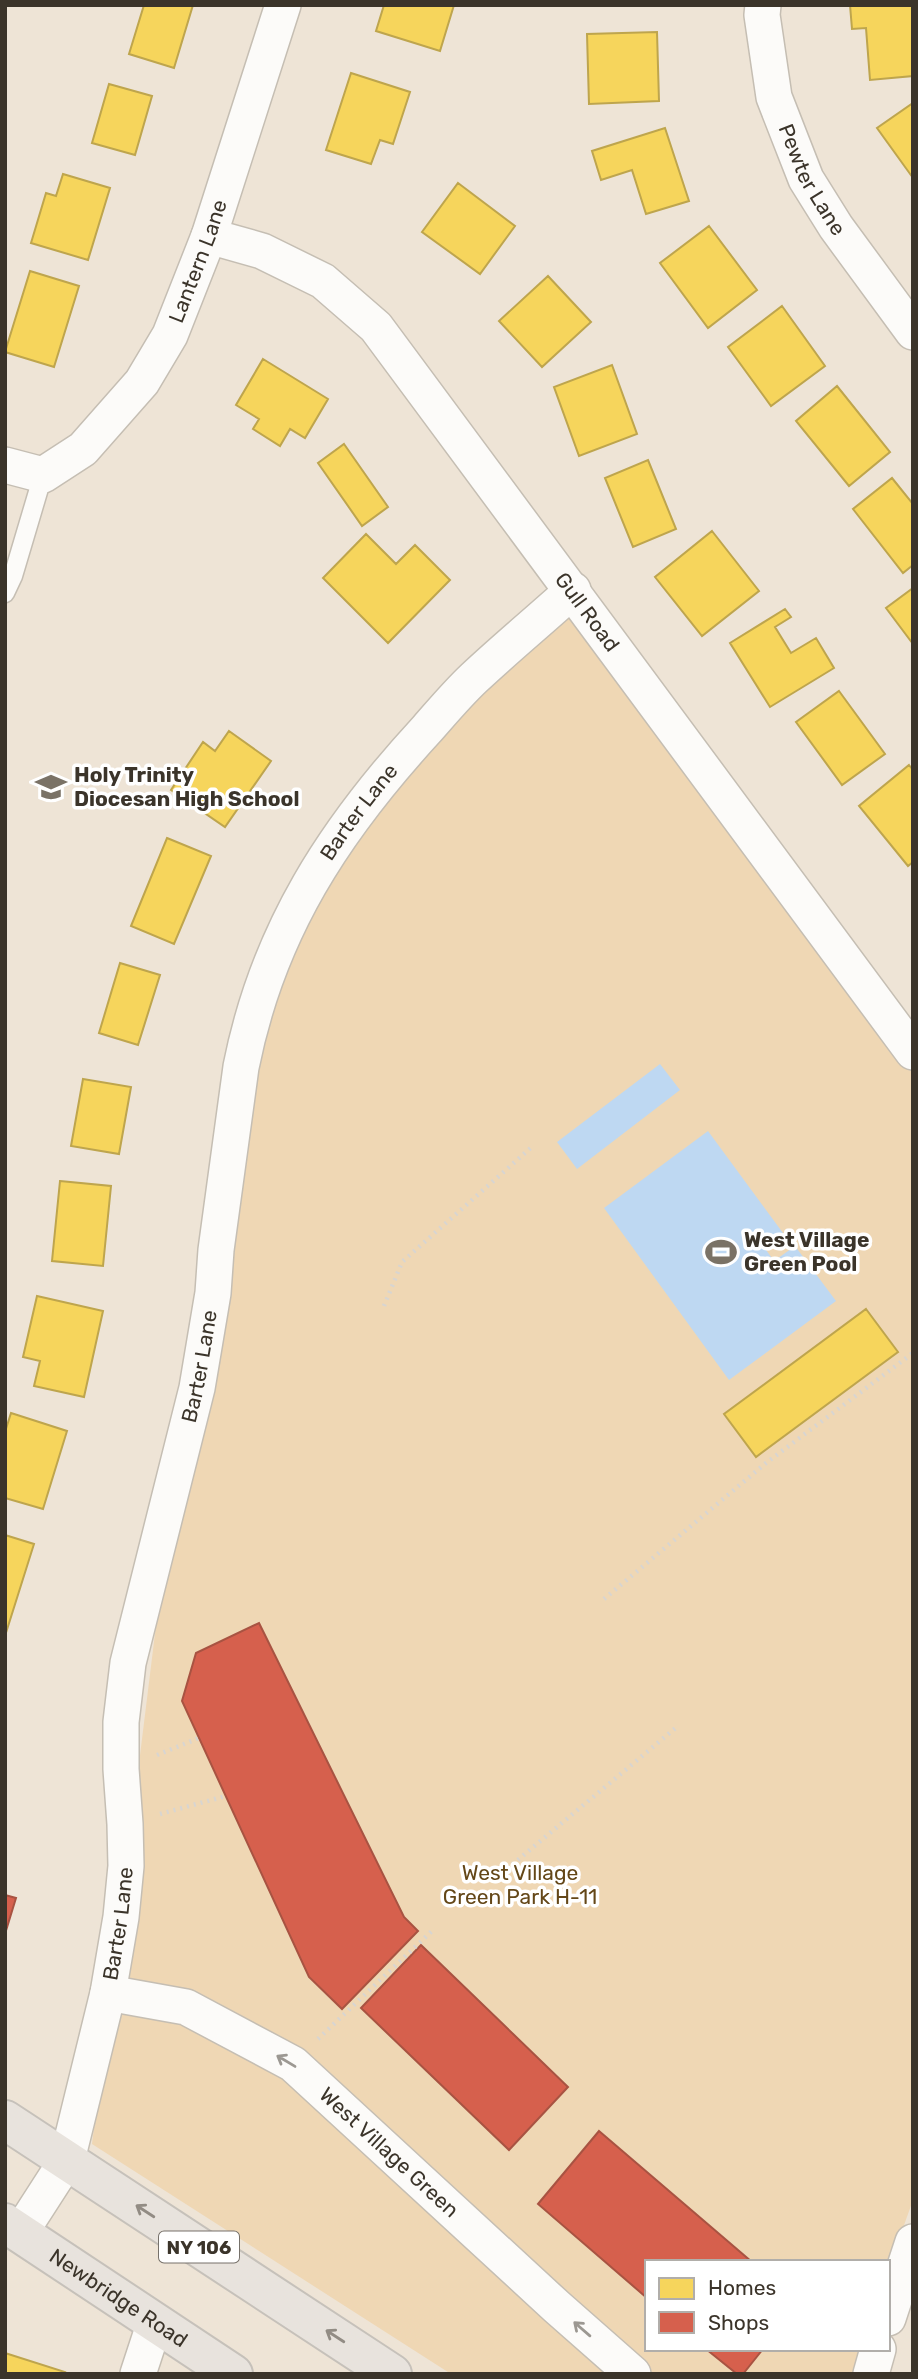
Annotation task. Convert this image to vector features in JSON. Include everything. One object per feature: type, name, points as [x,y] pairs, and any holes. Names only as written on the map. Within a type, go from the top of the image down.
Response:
[{"type":"main road","name":"NY 106","points":[[5,2120],[393,2374]]},
{"type":"main road","name":"Newbridge Road","points":[[13,2228],[233,2374]]},
{"type":"street","name":"Lantern Lane","points":[[43,475],[83,449],[142,382],[170,335],[209,236],[283,5]]},
{"type":"street","name":"Pewter Lane","points":[[763,5],[762,15],[774,97],[806,179],[836,227],[913,332]]},
{"type":"street","name":"Gull Road","points":[[209,236],[262,251],[323,281],[376,327],[913,1052]]},
{"type":"street","points":[[5,465],[43,475]]},
{"type":"street","name":"Barter Lane","points":[[13,2228],[67,2160],[108,1993],[121,1917],[126,1866],[121,1769],[124,1688],[128,1663],[198,1388],[213,1293],[216,1250],[241,1068],[247,1038],[270,964],[293,913],[320,865],[384,776],[473,680],[573,590]]},
{"type":"street","name":"West Village Green","points":[[108,1993],[186,2007],[293,2064],[557,2307],[634,2374]]},
{"type":"street","points":[[890,2312],[913,2242]]},
{"type":"street","points":[[138,2374],[155,2322]]},
{"type":"street","points":[[871,2374],[877,2351]]},
{"type":"lane","points":[[5,593],[13,576],[43,475]]},
{"type":"path","points":[[384,1306],[402,1262],[534,1145]]},
{"type":"path","points":[[604,1599],[766,1463],[913,1353]]},
{"type":"path","points":[[508,1869],[678,1726]]},
{"type":"path","points":[[125,1824],[226,1796]]},
{"type":"path","points":[[293,2064],[434,1929]]},
{"type":"green space","name":"West Village Green Park H-11","points":[[568,598],[913,1061],[913,2200],[890,2264],[890,2260],[645,2260],[645,2351],[860,2351],[852,2374],[451,2374],[92,2144],[174,1480],[247,1038],[383,781]]},
{"type":"water","points":[[660,1064],[680,1090],[577,1169],[557,1142]]},
{"type":"water","points":[[708,1131],[783,1233],[764,1247],[774,1261],[795,1246],[836,1301],[729,1380],[604,1208]]},
{"type":"building: Homes","points":[[144,5],[193,5],[174,68],[129,54]]},
{"type":"building: Homes","points":[[384,5],[454,5],[440,51],[376,31]]},
{"type":"building: Homes","points":[[850,5],[913,5],[913,76],[870,80],[866,28],[852,29]]},
{"type":"building: Homes","points":[[657,32],[659,101],[589,104],[587,34]]},
{"type":"building: Homes","points":[[351,73],[410,92],[393,144],[380,140],[371,164],[326,150]]},
{"type":"building: Homes","points":[[109,84],[152,96],[135,155],[92,143]]},
{"type":"building: Homes","points":[[913,103],[913,178],[877,128]]},
{"type":"building: Homes","points":[[665,128],[689,201],[646,214],[632,170],[601,180],[592,151]]},
{"type":"building: Homes","points":[[63,174],[110,188],[88,260],[31,243],[46,193],[56,196]]},
{"type":"building: Homes","points":[[458,183],[515,226],[480,274],[422,232]]},
{"type":"building: Homes","points":[[709,226],[757,290],[708,328],[660,263]]},
{"type":"building: Homes","points":[[30,271],[79,286],[54,367],[5,352]]},
{"type":"building: Homes","points":[[548,276],[591,322],[542,367],[499,321]]},
{"type":"building: Homes","points":[[782,306],[825,366],[771,406],[728,347]]},
{"type":"building: Homes","points":[[263,359],[328,399],[305,438],[290,429],[280,446],[253,429],[259,419],[236,405]]},
{"type":"building: Homes","points":[[612,365],[637,434],[579,456],[554,387]]},
{"type":"building: Homes","points":[[837,386],[890,452],[849,486],[796,421]]},
{"type":"building: Homes","points":[[344,444],[388,507],[362,526],[318,463]]},
{"type":"building: Homes","points":[[648,460],[676,529],[633,547],[605,478]]},
{"type":"building: Homes","points":[[892,478],[913,504],[913,565],[903,573],[853,509]]},
{"type":"building: Homes","points":[[712,531],[759,591],[702,636],[655,577]]},
{"type":"building: Homes","points":[[366,534],[396,564],[415,545],[450,580],[388,643],[323,578]]},
{"type":"building: Homes","points":[[913,588],[913,644],[886,608]]},
{"type":"building: Homes","points":[[785,609],[791,617],[775,627],[791,653],[816,638],[834,668],[770,707],[730,643]]},
{"type":"building: Homes","points":[[839,691],[885,754],[842,785],[796,722]]},
{"type":"building: Homes","points":[[229,731],[271,761],[225,827],[171,790],[203,742],[215,751]]},
{"type":"building: Homes","points":[[909,765],[913,770],[913,862],[908,866],[859,806]]},
{"type":"building: Homes","points":[[167,838],[211,856],[174,944],[131,926]]},
{"type":"building: Homes","points":[[120,963],[160,975],[138,1045],[99,1033]]},
{"type":"building: Homes","points":[[83,1079],[131,1087],[119,1154],[71,1146]]},
{"type":"building: Homes","points":[[60,1181],[111,1186],[103,1266],[52,1261]]},
{"type":"building: Homes","points":[[37,1296],[103,1311],[84,1397],[34,1386],[40,1361],[23,1357]]},
{"type":"building: Homes","points":[[866,1309],[898,1352],[756,1457],[724,1414]]},
{"type":"building: Homes","points":[[11,1413],[67,1431],[43,1509],[5,1498],[5,1432]]},
{"type":"building: Homes","points":[[5,1535],[34,1544],[5,1636]]},
{"type":"building: Homes","points":[[5,2353],[65,2372],[5,2374]]},
{"type":"building: Shops","points":[[259,1623],[404,1917],[418,1931],[342,2009],[309,1977],[182,1701],[196,1653]]},
{"type":"building: Shops","points":[[5,1895],[16,1898],[5,1934]]},
{"type":"building: Shops","points":[[421,1945],[568,2087],[509,2150],[361,2008]]},
{"type":"building: Shops","points":[[599,2131],[750,2260],[645,2260],[645,2296],[538,2204]]},
{"type":"building: Shops","points":[[708,2351],[761,2351],[743,2374],[737,2374]]},
{"type":"place","name":"Holy Trinity Diocesan High School","points":[[51,787]]},
{"type":"place","name":"West Village Green Pool","points":[[721,1252]]}]
